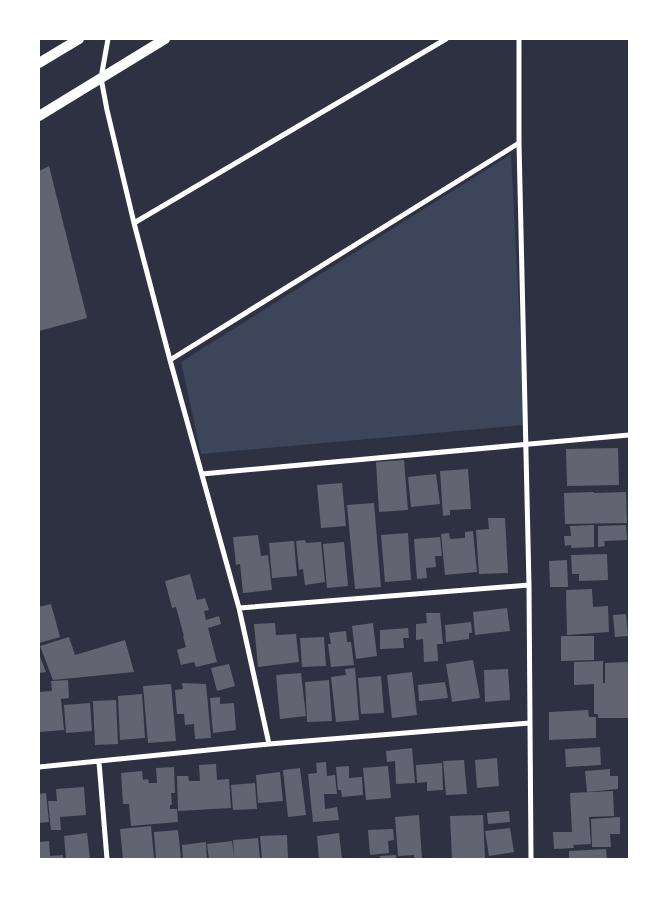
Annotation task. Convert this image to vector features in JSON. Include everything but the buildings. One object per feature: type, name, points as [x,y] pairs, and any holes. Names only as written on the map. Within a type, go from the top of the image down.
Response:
[{"type":"main road","points":[[39,63],[79,39]]},
{"type":"main road","points":[[39,116],[165,39]]},
{"type":"street","points":[[108,39],[101,78],[107,110],[170,360],[239,608],[269,744]]},
{"type":"street","points":[[134,223],[446,39]]},
{"type":"street","points":[[518,39],[527,443],[531,859]]},
{"type":"street","points":[[170,360],[519,143]]},
{"type":"street","points":[[202,474],[629,434]]},
{"type":"street","points":[[239,608],[529,585]]},
{"type":"street","points":[[39,767],[269,744],[530,723]]},
{"type":"street","points":[[99,762],[108,859]]},
{"type":"shaded area","points":[[511,154],[525,425],[201,454],[181,362]]}]
